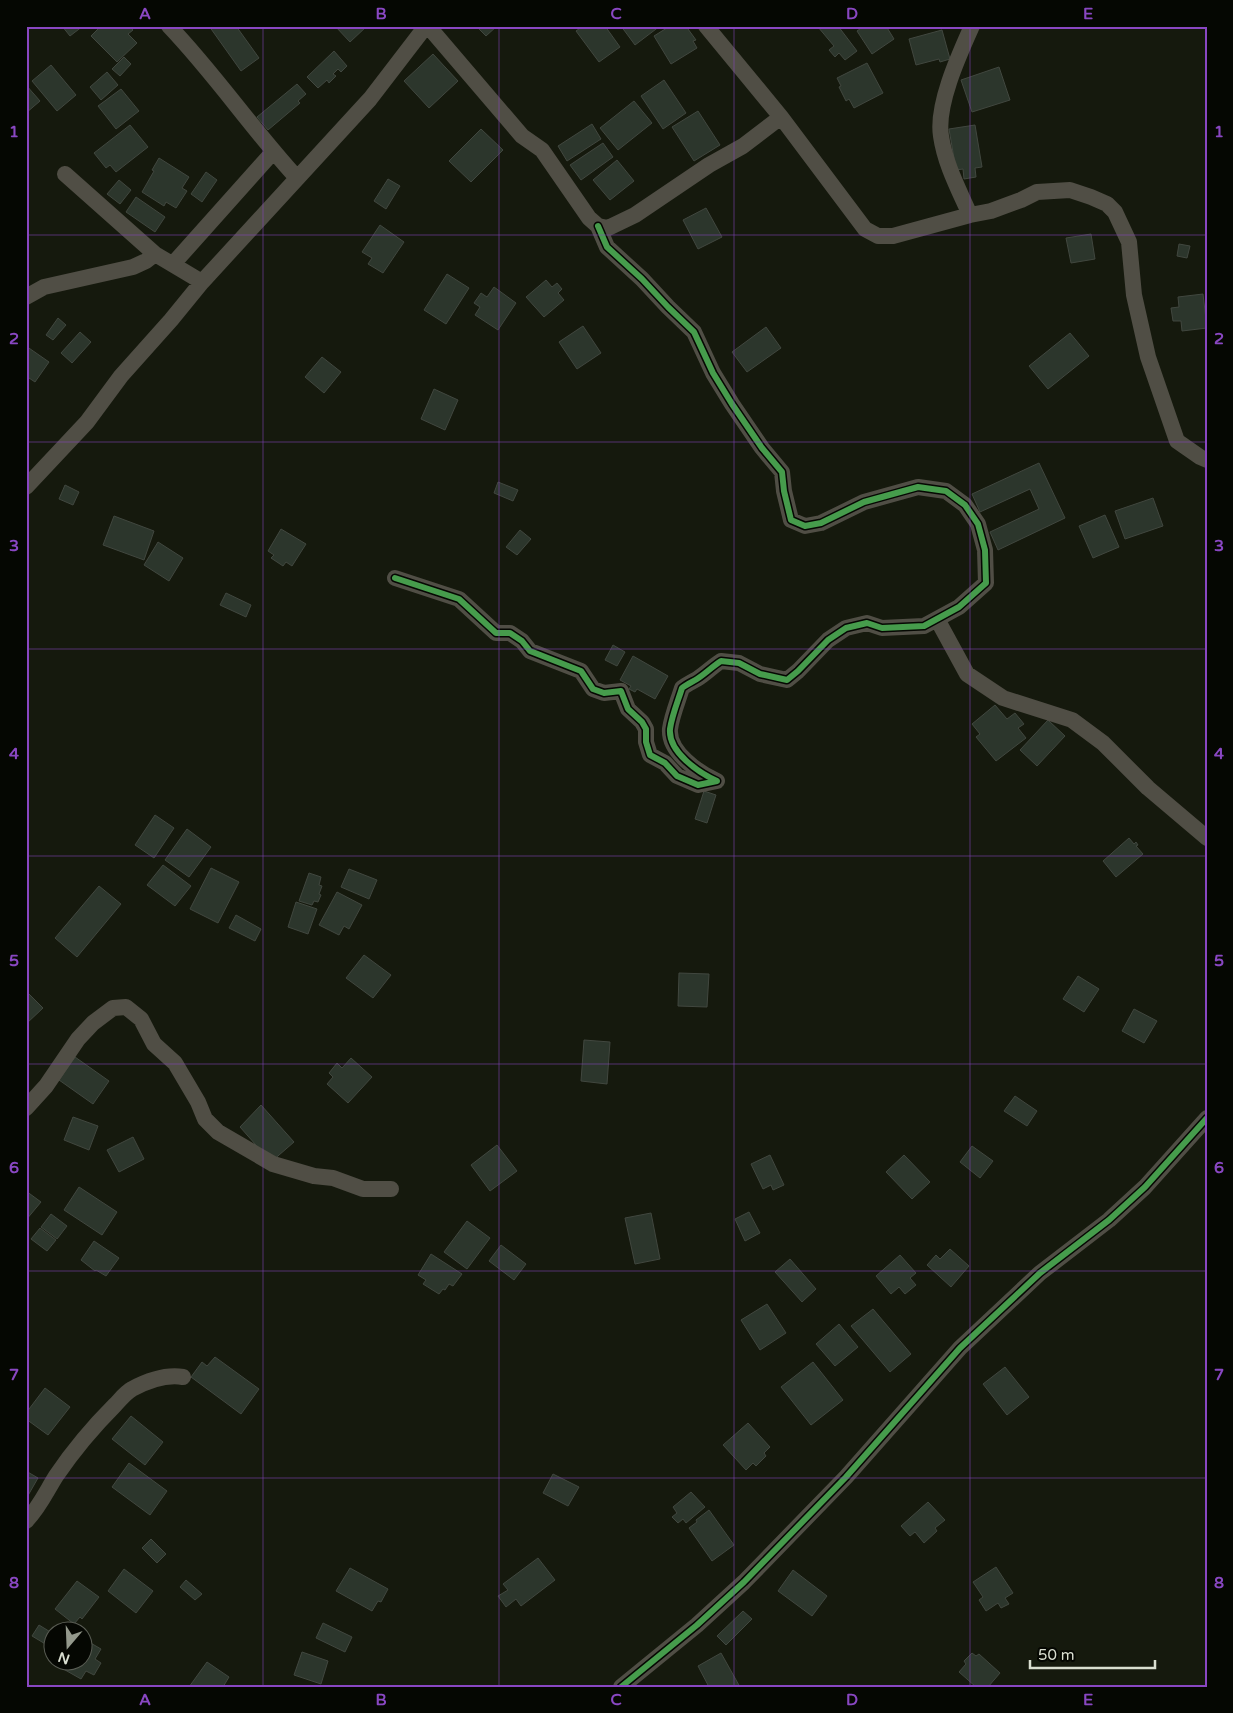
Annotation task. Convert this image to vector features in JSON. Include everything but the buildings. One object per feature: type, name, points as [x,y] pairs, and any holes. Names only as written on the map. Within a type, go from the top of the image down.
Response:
[{"type":"street","points":[[169,26],[188,46],[273,152],[297,178]]},
{"type":"street","points":[[26,488],[87,422],[121,376],[202,282],[370,99],[427,26],[522,136],[542,150],[589,218],[598,226],[608,247],[694,332],[713,373],[732,404],[762,448],[782,472],[784,491],[791,520],[805,526],[821,523],[864,502],[918,487],[946,491],[966,505],[978,524],[985,550],[986,583],[959,607],[924,626],[882,628],[867,623],[846,628],[828,640],[787,680],[760,674],[739,663],[721,661],[687,684],[682,688],[670,730],[672,742],[680,756],[706,776],[717,781],[698,785],[677,776],[665,764],[650,755],[646,742],[646,728],[628,709],[621,692],[604,693],[593,689],[581,671],[530,651],[522,641],[510,633],[496,633],[459,599],[395,578]]},
{"type":"street","points":[[706,26],[781,117],[865,229],[878,236],[893,236],[999,208],[1022,200],[1036,192],[1070,190],[1107,204],[1114,212],[1130,242],[1134,295],[1148,358],[1177,440],[1200,458],[1207,460]]},
{"type":"street","points":[[970,215],[947,162],[940,135],[942,109],[960,54],[972,26]]},
{"type":"street","points":[[598,226],[608,228],[636,216],[709,165],[743,146],[781,117]]},
{"type":"street","points":[[174,264],[273,152]]},
{"type":"street","points":[[65,174],[155,254],[202,282]]},
{"type":"street","points":[[26,297],[44,287],[134,267],[155,254]]},
{"type":"street","points":[[937,619],[967,674],[1003,698],[1072,720],[1103,743],[1148,788],[1207,838]]},
{"type":"street","points":[[26,1108],[46,1086],[78,1039],[93,1023],[113,1008],[126,1007],[141,1019],[154,1044],[175,1064],[198,1102],[205,1120],[218,1132],[273,1164],[314,1176],[333,1178],[363,1189],[391,1189]]},
{"type":"street","points":[[620,1687],[696,1626],[744,1582],[846,1477],[960,1348],[1040,1273],[1109,1220],[1145,1187],[1207,1118]]},
{"type":"street","points":[[26,1522],[34,1513],[56,1476],[97,1423],[122,1397],[130,1390],[154,1379],[174,1376],[183,1377]]},
{"type":"cycle path","points":[[395,578],[459,599],[496,633],[510,633],[522,641],[530,651],[581,671],[593,689],[604,693],[621,691],[628,709],[642,722],[646,729],[646,742],[650,755],[665,763],[677,776],[698,785],[717,781],[686,761],[674,746],[670,729],[682,688],[721,661],[739,663],[760,674],[787,680],[828,640],[846,628],[867,623],[882,628],[924,626],[959,607],[986,583],[985,550],[978,524],[965,505],[946,491],[918,487],[864,502],[821,523],[805,526],[791,520],[784,491],[782,472],[762,448],[732,404],[713,373],[694,332],[642,279],[607,247],[598,226]]},
{"type":"cycle path","points":[[621,1687],[697,1625],[744,1582],[846,1477],[960,1348],[1040,1273],[1109,1220],[1145,1187],[1207,1118]]}]
